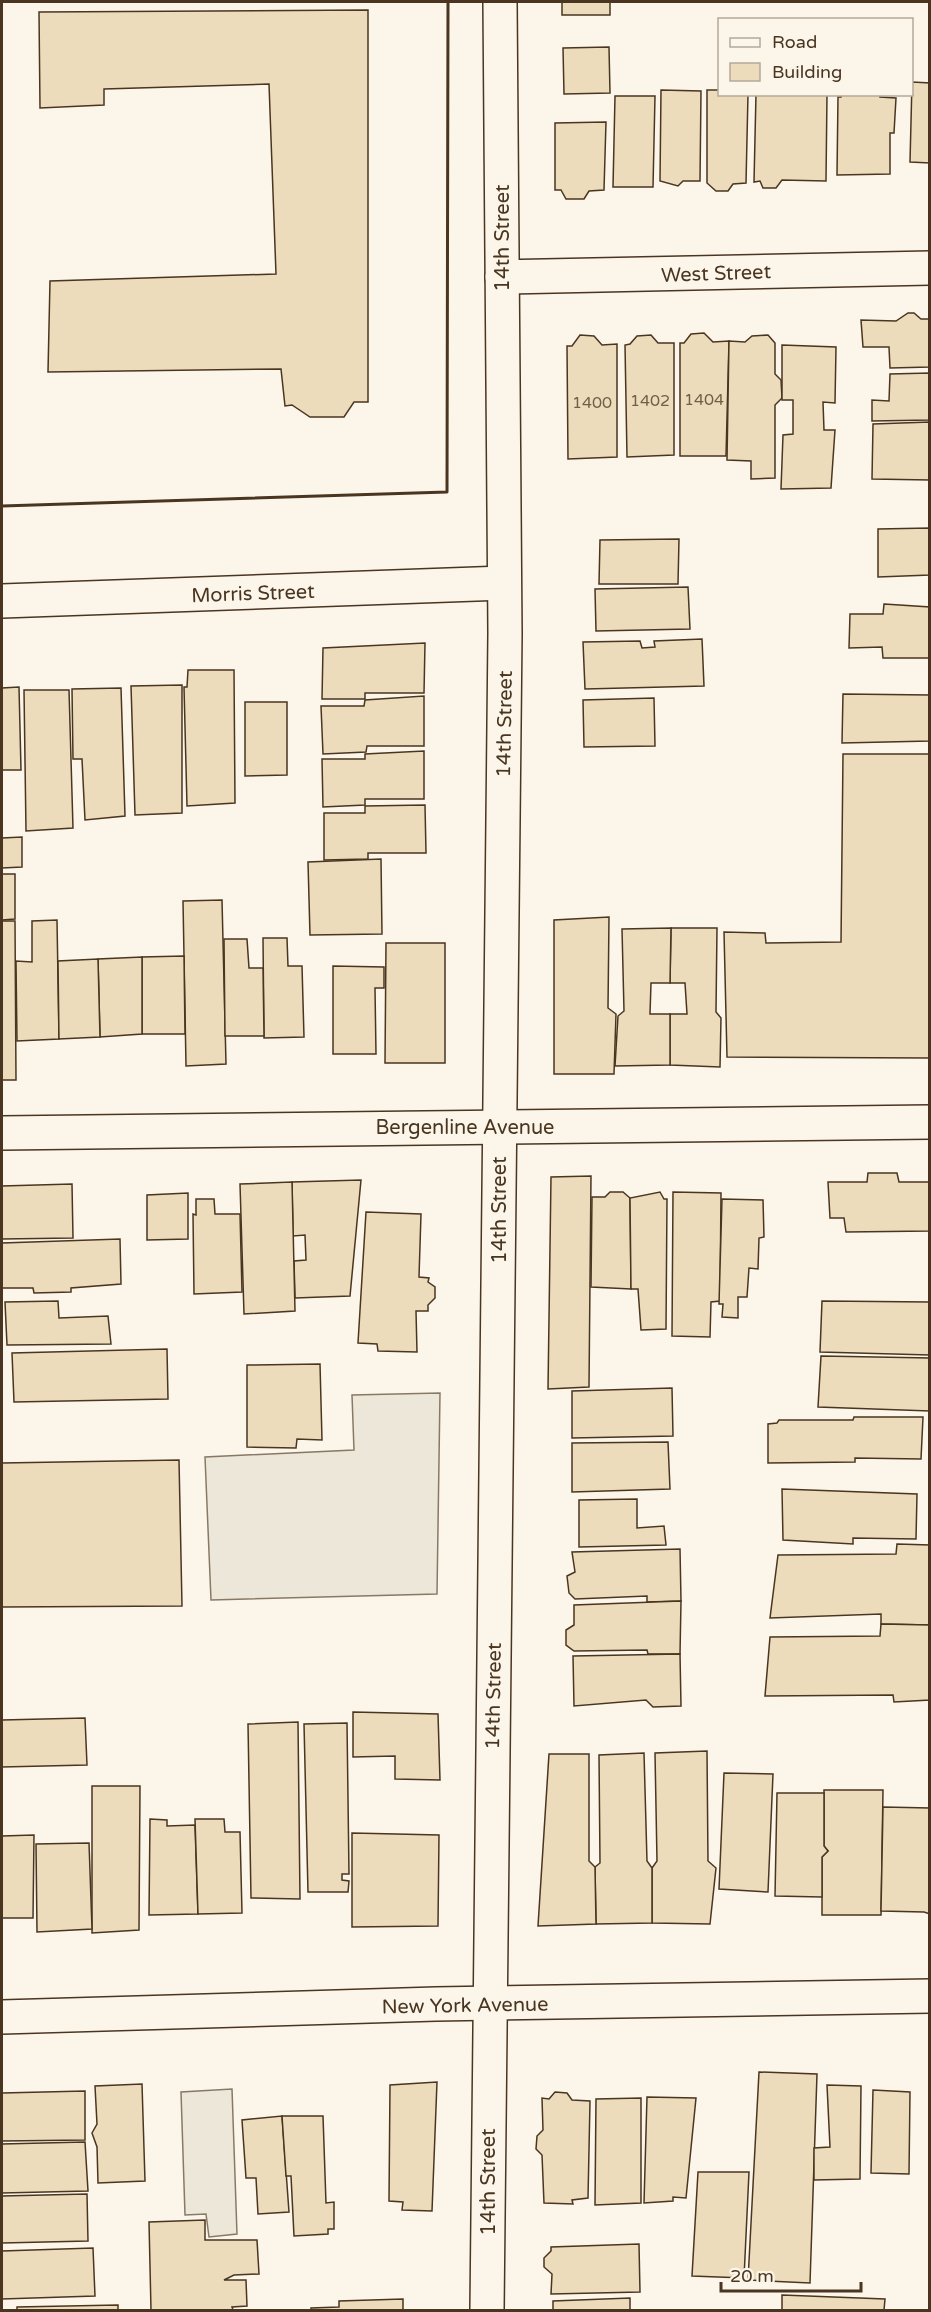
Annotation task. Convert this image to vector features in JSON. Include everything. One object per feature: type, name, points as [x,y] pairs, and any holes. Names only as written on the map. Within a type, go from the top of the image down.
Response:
[{"type":"street","name":"14th Street","points":[[487,2310],[504,584],[500,2]]},
{"type":"street","name":"West Street","points":[[502,277],[930,268]]},
{"type":"street","name":"Morris Street","points":[[2,601],[504,584]]},
{"type":"street","name":"Bergenline Avenue","points":[[2,1133],[930,1122]]},
{"type":"street","name":"New York Avenue","points":[[2,2017],[490,2004],[930,1996]]},
{"type":"shaded area","points":[[440,1393],[437,1594],[211,1600],[205,1457],[354,1450],[352,1395]]},
{"type":"shaded area","points":[[232,2089],[237,2234],[209,2237],[206,2214],[185,2215],[181,2092]]},
{"type":"building","points":[[562,2],[610,2],[610,15],[562,15]]},
{"type":"building","points":[[368,10],[368,402],[354,402],[344,417],[310,417],[292,405],[285,406],[281,369],[48,372],[50,281],[276,274],[269,84],[104,89],[104,105],[40,108],[39,12]]},
{"type":"building","points":[[609,47],[610,93],[564,94],[563,48]]},
{"type":"building","points":[[913,82],[930,83],[930,163],[910,162]]},
{"type":"building","points":[[661,90],[701,91],[700,181],[683,181],[678,186],[660,181]]},
{"type":"building","points":[[707,90],[718,90],[718,96],[748,96],[746,183],[733,184],[728,191],[716,191],[707,183]]},
{"type":"building","points":[[615,96],[655,96],[653,187],[613,187]]},
{"type":"building","points":[[756,96],[827,96],[826,181],[782,180],[776,188],[763,188],[760,181],[754,182]]},
{"type":"building","points":[[838,97],[896,98],[894,133],[890,133],[890,174],[837,175]]},
{"type":"building","points":[[606,122],[604,190],[589,191],[584,199],[566,199],[561,190],[555,190],[555,123]]},
{"type":"building","points":[[908,313],[914,313],[921,319],[930,319],[930,367],[890,368],[889,347],[863,347],[861,320],[896,321]]},
{"type":"building","points":[[704,333],[713,342],[729,341],[726,456],[680,456],[680,343],[684,343],[691,334]]},
{"type":"building","points":[[580,335],[594,336],[602,345],[617,344],[617,457],[568,459],[567,346],[572,346]]},
{"type":"building","points":[[651,335],[658,343],[674,343],[674,455],[627,457],[625,345],[630,344],[637,336]]},
{"type":"building","points":[[768,335],[775,343],[775,374],[781,380],[782,398],[775,405],[775,478],[751,479],[751,461],[727,460],[729,341],[745,342],[752,336]]},
{"type":"building","points":[[782,345],[836,347],[835,403],[823,402],[824,430],[835,430],[831,488],[781,489],[783,435],[793,434],[793,400],[782,400]]},
{"type":"building","points":[[930,373],[930,420],[872,421],[872,400],[889,401],[890,374]]},
{"type":"building","points":[[930,422],[930,480],[872,479],[873,424]]},
{"type":"building","points":[[930,528],[930,575],[878,577],[878,529]]},
{"type":"building","points":[[679,539],[678,584],[599,584],[600,540]]},
{"type":"building","points":[[688,587],[690,629],[596,631],[595,589]]},
{"type":"building","points":[[884,604],[930,607],[930,658],[883,658],[882,647],[849,648],[850,614],[883,614]]},
{"type":"building","points":[[702,639],[704,686],[585,689],[583,642],[640,641],[642,648],[655,647],[654,641]]},
{"type":"building","points":[[425,643],[424,693],[365,693],[365,699],[322,699],[323,648]]},
{"type":"building","points":[[188,670],[234,670],[235,803],[187,806],[184,687],[187,687]]},
{"type":"building","points":[[182,685],[182,813],[135,815],[131,686]]},
{"type":"building","points":[[19,687],[21,770],[2,770],[2,688]]},
{"type":"building","points":[[121,688],[125,816],[85,820],[82,759],[73,759],[72,689]]},
{"type":"building","points":[[24,690],[69,690],[73,828],[26,831]]},
{"type":"building","points":[[843,694],[930,695],[930,741],[842,743]]},
{"type":"building","points":[[424,696],[424,746],[367,746],[366,752],[323,754],[321,706],[364,706],[365,700]]},
{"type":"building","points":[[654,698],[655,746],[584,747],[583,700]]},
{"type":"building","points":[[245,702],[287,702],[287,775],[245,776]]},
{"type":"building","points":[[424,751],[424,799],[365,799],[365,805],[323,807],[322,759],[365,759],[365,754]]},
{"type":"building","points":[[843,754],[930,754],[930,1058],[727,1057],[724,932],[765,933],[766,943],[841,942]]},
{"type":"building","points":[[425,805],[426,853],[368,853],[368,859],[324,860],[324,813],[365,813],[365,806]]},
{"type":"building","points":[[22,837],[22,867],[2,868],[2,838]]},
{"type":"building","points":[[381,859],[382,934],[310,935],[308,862]]},
{"type":"building","points":[[2,874],[15,874],[15,919],[2,920]]},
{"type":"building","points":[[222,900],[226,1064],[186,1066],[183,901]]},
{"type":"building","points":[[609,917],[608,1008],[616,1014],[614,1074],[554,1074],[554,920]]},
{"type":"building","points":[[57,920],[59,1039],[17,1041],[16,961],[32,962],[32,921]]},
{"type":"building","points":[[2,921],[15,921],[16,1080],[2,1080]]},
{"type":"building","points":[[671,928],[717,928],[716,1012],[721,1018],[720,1067],[670,1065],[670,1014],[687,1014],[685,983],[670,983]]},
{"type":"building","points":[[671,928],[670,983],[651,983],[650,1014],[670,1014],[670,1065],[615,1066],[618,1016],[624,1011],[622,929]]},
{"type":"building","points":[[263,938],[287,938],[288,966],[302,966],[304,1037],[264,1038]]},
{"type":"building","points":[[224,939],[247,939],[249,968],[263,968],[264,1036],[225,1036]]},
{"type":"building","points":[[386,943],[445,943],[445,1063],[385,1063]]},
{"type":"building","points":[[184,956],[185,1034],[142,1034],[142,957]]},
{"type":"building","points":[[142,957],[142,1034],[100,1037],[98,959]]},
{"type":"building","points":[[98,959],[100,1037],[59,1039],[58,961]]},
{"type":"building","points":[[333,966],[384,967],[384,988],[375,988],[376,1054],[333,1054]]},
{"type":"building","points":[[868,1173],[897,1173],[899,1182],[930,1182],[930,1231],[846,1232],[844,1218],[830,1218],[828,1182],[867,1182]]},
{"type":"building","points":[[591,1176],[589,1387],[548,1389],[551,1177]]},
{"type":"building","points":[[361,1180],[350,1296],[295,1298],[294,1261],[306,1260],[305,1235],[293,1236],[292,1182]]},
{"type":"building","points":[[292,1182],[295,1311],[244,1314],[240,1184]]},
{"type":"building","points":[[72,1184],[73,1238],[2,1239],[2,1186]]},
{"type":"building","points":[[610,1192],[623,1192],[630,1198],[631,1289],[591,1287],[592,1197],[605,1197]]},
{"type":"building","points":[[660,1192],[664,1199],[667,1199],[666,1329],[641,1330],[638,1289],[631,1289],[630,1198]]},
{"type":"building","points":[[673,1192],[721,1193],[720,1301],[711,1302],[710,1337],[672,1336]]},
{"type":"building","points":[[188,1193],[188,1239],[147,1240],[147,1195]]},
{"type":"building","points":[[196,1199],[214,1199],[215,1214],[240,1214],[242,1292],[194,1294],[193,1214],[196,1215]]},
{"type":"building","points":[[722,1199],[763,1200],[764,1237],[759,1238],[758,1269],[749,1268],[747,1297],[738,1297],[738,1318],[722,1317],[723,1304],[719,1304]]},
{"type":"building","points":[[366,1212],[421,1214],[419,1277],[429,1278],[428,1282],[435,1287],[435,1298],[428,1305],[428,1311],[416,1311],[417,1352],[378,1351],[377,1344],[358,1343]]},
{"type":"building","points":[[120,1239],[121,1284],[71,1288],[71,1292],[34,1293],[33,1288],[2,1288],[2,1243]]},
{"type":"building","points":[[58,1301],[59,1318],[108,1316],[111,1344],[7,1345],[5,1302]]},
{"type":"building","points":[[822,1301],[930,1302],[930,1355],[820,1352]]},
{"type":"building","points":[[167,1349],[168,1399],[14,1402],[12,1353]]},
{"type":"building","points":[[821,1356],[930,1358],[930,1411],[818,1407]]},
{"type":"building","points":[[320,1364],[322,1440],[297,1439],[296,1448],[247,1447],[247,1365]]},
{"type":"building","points":[[672,1388],[673,1436],[572,1438],[572,1391]]},
{"type":"building","points":[[854,1417],[923,1417],[921,1459],[855,1458],[855,1462],[768,1463],[768,1424],[777,1423],[779,1420],[853,1420]]},
{"type":"building","points":[[668,1442],[670,1489],[572,1492],[572,1443]]},
{"type":"building","points":[[179,1460],[182,1606],[2,1607],[2,1463]]},
{"type":"building","points":[[782,1489],[917,1494],[916,1539],[853,1538],[853,1544],[783,1540]]},
{"type":"building","points":[[637,1499],[637,1528],[664,1526],[666,1545],[579,1547],[579,1500]]},
{"type":"building","points":[[897,1544],[930,1545],[930,1625],[881,1624],[881,1614],[770,1618],[778,1555],[896,1554]]},
{"type":"building","points":[[680,1549],[681,1601],[647,1602],[647,1596],[575,1599],[569,1593],[567,1576],[575,1572],[572,1552]]},
{"type":"building","points":[[681,1601],[680,1654],[648,1654],[647,1650],[574,1651],[566,1645],[566,1630],[574,1625],[574,1605]]},
{"type":"building","points":[[881,1624],[930,1625],[930,1700],[894,1702],[893,1695],[765,1696],[770,1637],[880,1636]]},
{"type":"building","points":[[680,1654],[681,1706],[653,1707],[646,1700],[574,1706],[573,1656]]},
{"type":"building","points":[[353,1712],[438,1714],[440,1780],[395,1779],[395,1756],[353,1757]]},
{"type":"building","points":[[85,1718],[87,1765],[2,1767],[2,1720]]},
{"type":"building","points":[[298,1722],[300,1899],[251,1898],[248,1724]]},
{"type":"building","points":[[347,1723],[349,1874],[342,1874],[342,1880],[349,1881],[348,1892],[308,1892],[304,1724]]},
{"type":"building","points":[[707,1751],[708,1861],[716,1868],[710,1924],[652,1923],[652,1868],[657,1861],[655,1753]]},
{"type":"building","points":[[644,1753],[647,1861],[652,1868],[652,1923],[596,1924],[595,1867],[600,1863],[599,1755]]},
{"type":"building","points":[[549,1754],[589,1754],[589,1861],[595,1867],[596,1924],[538,1926]]},
{"type":"building","points":[[724,1773],[773,1774],[768,1892],[719,1889]]},
{"type":"building","points":[[92,1786],[140,1786],[139,1930],[92,1933]]},
{"type":"building","points":[[824,1790],[883,1790],[881,1915],[822,1915],[822,1857],[828,1851],[824,1846]]},
{"type":"building","points":[[777,1793],[824,1793],[824,1846],[828,1851],[822,1857],[822,1897],[775,1896]]},
{"type":"building","points":[[883,1807],[930,1808],[930,1914],[881,1911]]},
{"type":"building","points":[[150,1819],[167,1820],[167,1826],[195,1825],[198,1914],[149,1915]]},
{"type":"building","points":[[195,1819],[224,1819],[225,1832],[240,1832],[242,1913],[198,1914]]},
{"type":"building","points":[[352,1833],[439,1835],[438,1926],[352,1927]]},
{"type":"building","points":[[34,1835],[33,1918],[2,1918],[2,1836]]},
{"type":"building","points":[[89,1843],[92,1929],[37,1932],[36,1844]]},
{"type":"building","points":[[759,2072],[817,2074],[810,2283],[748,2280]]},
{"type":"building","points":[[437,2082],[432,2211],[402,2210],[403,2202],[389,2201],[390,2085]]},
{"type":"building","points":[[142,2084],[145,2181],[98,2183],[97,2147],[92,2133],[97,2124],[95,2086]]},
{"type":"building","points":[[827,2085],[861,2086],[860,2179],[814,2180],[814,2148],[830,2147]]},
{"type":"building","points":[[873,2090],[910,2092],[909,2174],[871,2173]]},
{"type":"building","points":[[85,2091],[85,2140],[2,2141],[2,2093]]},
{"type":"building","points":[[555,2092],[567,2093],[572,2100],[590,2101],[588,2198],[572,2200],[573,2204],[544,2203],[542,2155],[536,2149],[537,2136],[543,2130],[542,2098],[549,2099]]},
{"type":"building","points":[[647,2097],[696,2098],[686,2198],[673,2197],[673,2201],[644,2203]]},
{"type":"building","points":[[641,2098],[641,2203],[595,2205],[596,2099]]},
{"type":"building","points":[[282,2116],[289,2212],[258,2214],[256,2178],[246,2178],[242,2120]]},
{"type":"building","points":[[282,2116],[323,2116],[326,2203],[334,2202],[334,2229],[328,2229],[328,2234],[294,2236],[291,2176],[286,2176]]},
{"type":"building","points":[[85,2142],[88,2191],[2,2193],[2,2144]]},
{"type":"building","points":[[698,2172],[749,2172],[744,2278],[692,2276]]},
{"type":"building","points":[[87,2194],[88,2241],[2,2243],[2,2196]]},
{"type":"building","points":[[205,2220],[205,2240],[257,2240],[259,2274],[234,2275],[224,2280],[246,2280],[247,2306],[232,2307],[233,2310],[151,2310],[149,2222]]},
{"type":"building","points":[[639,2244],[640,2292],[551,2294],[552,2274],[544,2267],[544,2258],[551,2251],[551,2247]]},
{"type":"building","points":[[93,2248],[95,2296],[2,2299],[2,2251]]},
{"type":"building","points":[[782,2295],[885,2299],[884,2310],[782,2310]]},
{"type":"building","points":[[630,2298],[630,2310],[553,2310],[553,2301]]},
{"type":"building","points":[[403,2299],[403,2310],[311,2310],[311,2308],[339,2307],[339,2301]]},
{"type":"building","points":[[118,2305],[118,2310],[17,2310],[17,2307]]},
{"type":"wall","points":[[2,506],[447,492],[448,2]]}]
